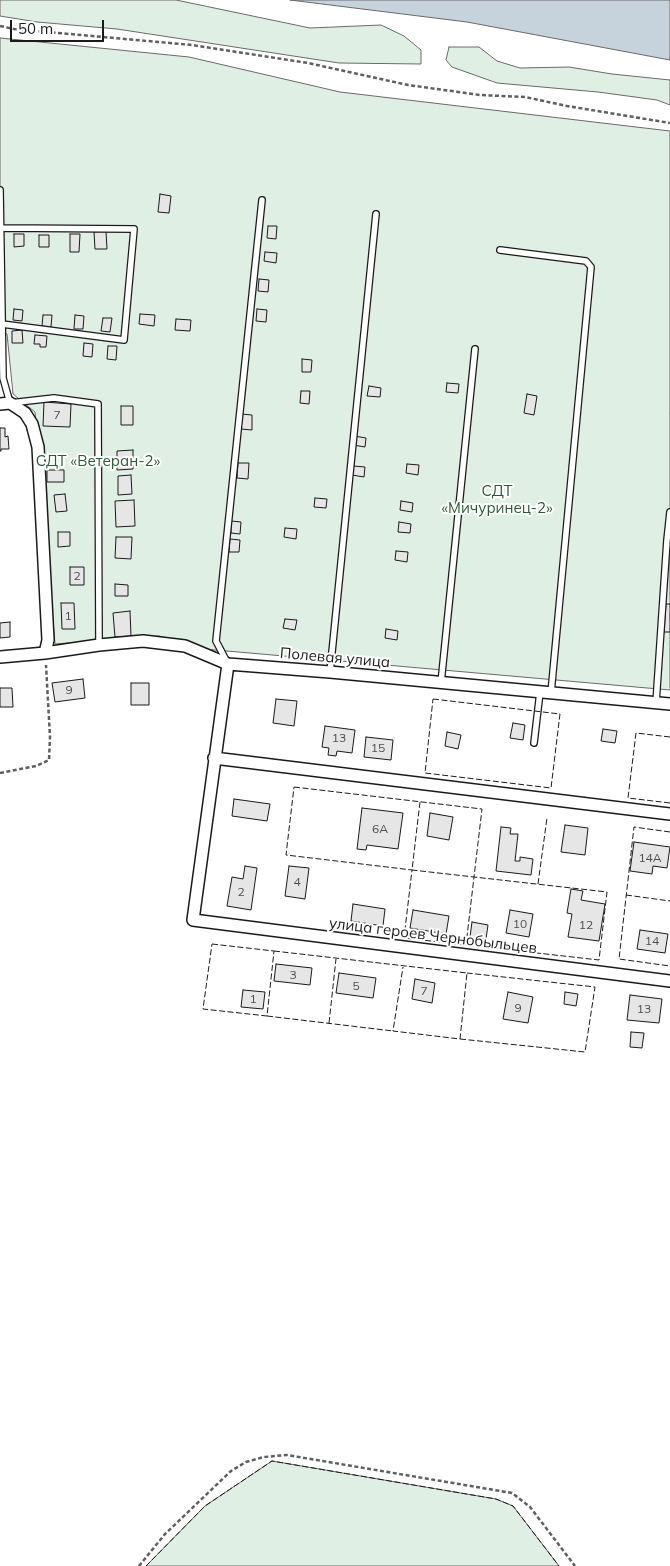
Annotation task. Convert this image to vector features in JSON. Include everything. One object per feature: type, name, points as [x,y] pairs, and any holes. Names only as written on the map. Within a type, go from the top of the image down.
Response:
[{"type":"street","points":[[5,403],[25,413],[32,424],[38,447],[48,640],[45,653]]},
{"type":"street","name":"Полевая улица","points":[[0,656],[45,653],[143,641],[185,646],[228,664],[670,704]]},
{"type":"street","points":[[228,664],[214,758],[670,814]]},
{"type":"street","name":"улица героев Чернобыльцев","points":[[214,758],[193,920],[670,981]]},
{"type":"lane","points":[[0,190],[5,403],[54,398],[98,404],[99,645]]},
{"type":"lane","points":[[228,664],[216,641],[262,200]]},
{"type":"lane","points":[[330,672],[376,214]]},
{"type":"lane","points":[[1,228],[134,229],[124,340],[2,324]]},
{"type":"lane","points":[[500,250],[586,261],[591,267],[545,692],[534,743]]},
{"type":"lane","points":[[441,683],[475,349]]},
{"type":"lane","points":[[656,703],[670,512]]},
{"type":"path","points":[[0,26],[14,29],[192,45],[308,63],[408,85],[480,95],[526,97],[567,106],[670,123]]},
{"type":"path","points":[[0,773],[36,766],[49,760],[50,737],[45,653]]},
{"type":"path","points":[[139,1566],[165,1534],[231,1471],[246,1462],[264,1457],[287,1455],[512,1492],[530,1507],[575,1566]]},
{"type":"green space","points":[[0,0],[176,0],[310,28],[381,25],[404,36],[421,50],[421,64],[339,63],[117,29],[37,22],[0,16]]},
{"type":"green space","name":"СДТ «Мичуринец-2»","points":[[0,38],[189,57],[340,92],[670,131],[670,690],[204,649],[159,636],[55,644],[35,412],[13,394],[7,334],[0,334]]},
{"type":"green space","points":[[449,47],[479,47],[497,61],[520,68],[569,67],[670,80],[670,105],[657,100],[598,92],[497,83],[452,67],[446,60]]},
{"type":"green space","points":[[272,1461],[496,1499],[513,1506],[559,1566],[146,1566],[205,1506]]},
{"type":"shaded area","points":[[290,0],[670,0],[670,60],[467,22]]},
{"type":"building","points":[[160,194],[171,196],[169,213],[158,212]]},
{"type":"building","points":[[268,226],[277,226],[276,239],[267,238]]},
{"type":"building","points":[[106,231],[107,249],[95,249],[94,232]]},
{"type":"building","points":[[14,234],[24,234],[24,246],[14,247]]},
{"type":"building","points":[[70,234],[80,234],[79,252],[70,252]]},
{"type":"building","points":[[39,235],[49,235],[49,247],[39,247]]},
{"type":"building","points":[[265,252],[277,253],[276,263],[264,261]]},
{"type":"building","points":[[259,279],[269,280],[268,292],[258,291]]},
{"type":"building","points":[[14,309],[23,310],[22,321],[13,320]]},
{"type":"building","points":[[257,309],[267,310],[266,322],[256,321]]},
{"type":"building","points":[[140,314],[155,315],[154,326],[139,324]]},
{"type":"building","points":[[43,315],[52,315],[51,327],[42,326]]},
{"type":"building","points":[[75,315],[84,316],[83,329],[74,329]]},
{"type":"building","points":[[103,318],[112,318],[110,332],[101,331]]},
{"type":"building","points":[[176,319],[191,320],[190,331],[175,330]]},
{"type":"building","points":[[22,330],[23,343],[12,343],[12,331]]},
{"type":"building","points":[[35,335],[47,336],[46,347],[34,344]]},
{"type":"building","points":[[84,343],[93,344],[92,357],[83,356]]},
{"type":"building","points":[[108,346],[117,346],[116,360],[107,359]]},
{"type":"building","points":[[302,359],[312,360],[311,372],[302,372]]},
{"type":"building","points":[[447,383],[459,384],[458,393],[446,392]]},
{"type":"building","points":[[369,386],[381,388],[380,397],[367,396]]},
{"type":"building","points":[[301,391],[310,391],[309,404],[300,403]]},
{"type":"building","points":[[527,394],[537,396],[534,415],[524,413]]},
{"type":"building","points":[[44,402],[71,404],[70,427],[43,426]]},
{"type":"building","points":[[121,406],[133,406],[133,425],[121,425]]},
{"type":"building","points":[[241,414],[252,415],[252,430],[241,429]]},
{"type":"building","points":[[0,428],[5,428],[5,437],[8,436],[9,449],[1,449],[1,451],[0,451]]},
{"type":"building","points":[[354,436],[366,438],[365,447],[353,445]]},
{"type":"building","points":[[133,450],[133,469],[117,470],[117,451]]},
{"type":"building","points":[[238,463],[249,463],[248,479],[237,478]]},
{"type":"building","points":[[407,464],[419,465],[418,475],[406,473]]},
{"type":"building","points":[[353,466],[365,467],[364,477],[352,475]]},
{"type":"building","points":[[47,470],[64,470],[64,482],[47,482]]},
{"type":"building","points":[[131,475],[132,494],[118,495],[118,476]]},
{"type":"building","points":[[65,494],[67,511],[56,512],[54,495]]},
{"type":"building","points":[[315,498],[327,499],[326,508],[314,507]]},
{"type":"building","points":[[134,500],[135,526],[116,527],[115,501]]},
{"type":"building","points":[[401,501],[413,503],[412,512],[400,510]]},
{"type":"building","points":[[231,521],[241,522],[240,534],[231,533]]},
{"type":"building","points":[[399,522],[411,524],[410,533],[398,532]]},
{"type":"building","points":[[285,528],[297,529],[296,539],[284,537]]},
{"type":"building","points":[[58,532],[70,532],[70,546],[58,547]]},
{"type":"building","points":[[116,537],[132,537],[131,559],[115,558]]},
{"type":"building","points":[[230,539],[240,540],[239,552],[229,552]]},
{"type":"building","points":[[396,551],[408,552],[407,562],[395,560]]},
{"type":"building","points":[[70,567],[84,567],[84,585],[70,585]]},
{"type":"building","points":[[115,584],[128,585],[128,596],[115,596]]},
{"type":"building","points":[[61,603],[74,603],[75,629],[62,629]]},
{"type":"building","points":[[666,604],[670,604],[670,632],[664,632]]},
{"type":"building","points":[[130,611],[131,636],[115,637],[113,613]]},
{"type":"building","points":[[285,619],[297,620],[295,630],[283,628]]},
{"type":"building","points":[[10,622],[10,637],[0,638],[0,623]]},
{"type":"building","points":[[386,629],[398,631],[397,640],[385,638]]},
{"type":"building","points":[[83,679],[85,698],[55,702],[52,683]]},
{"type":"building","points":[[131,683],[149,683],[149,705],[131,705]]},
{"type":"building","points":[[0,688],[12,688],[13,707],[0,707]]},
{"type":"building","points":[[276,699],[297,701],[294,726],[273,723]]},
{"type":"building","points":[[513,723],[525,725],[523,740],[510,738]]},
{"type":"building","points":[[325,726],[355,730],[352,753],[337,751],[336,756],[328,755],[329,748],[322,747]]},
{"type":"building","points":[[603,729],[617,731],[615,743],[601,741]]},
{"type":"building","points":[[447,732],[461,735],[458,749],[445,746]]},
{"type":"building","points":[[366,737],[393,740],[391,760],[364,757]]},
{"type":"building","points":[[234,799],[270,804],[267,821],[232,816]]},
{"type":"building","points":[[362,808],[403,813],[398,849],[367,845],[366,850],[357,849]]},
{"type":"building","points":[[430,813],[453,817],[449,840],[427,836]]},
{"type":"building","points":[[565,825],[588,828],[585,855],[561,852]]},
{"type":"building","points":[[501,827],[511,828],[510,834],[518,834],[515,861],[520,861],[520,857],[533,859],[531,875],[496,871]]},
{"type":"building","points":[[634,842],[670,847],[667,868],[653,866],[652,874],[630,871]]},
{"type":"building","points":[[245,866],[257,868],[251,910],[227,906],[232,877],[243,879]]},
{"type":"building","points":[[289,866],[309,868],[305,899],[285,896]]},
{"type":"building","points":[[571,889],[583,891],[581,900],[605,904],[599,941],[568,937],[572,914],[567,913]]},
{"type":"building","points":[[353,904],[385,909],[383,926],[351,921]]},
{"type":"building","points":[[413,910],[449,916],[446,934],[410,928]]},
{"type":"building","points":[[510,910],[533,914],[529,937],[506,933]]},
{"type":"building","points":[[472,922],[488,925],[486,939],[470,937]]},
{"type":"building","points":[[640,930],[668,934],[665,953],[637,949]]},
{"type":"building","points":[[276,964],[312,968],[310,985],[274,981]]},
{"type":"building","points":[[339,973],[376,978],[373,998],[336,993]]},
{"type":"building","points":[[415,979],[435,983],[432,1003],[412,999]]},
{"type":"building","points":[[243,990],[265,992],[263,1009],[241,1007]]},
{"type":"building","points":[[508,992],[533,997],[528,1023],[503,1019]]},
{"type":"building","points":[[565,992],[578,994],[576,1006],[564,1004]]},
{"type":"building","points":[[630,995],[662,999],[659,1023],[627,1020]]},
{"type":"building","points":[[631,1032],[644,1033],[642,1048],[630,1047]]},
{"type":"fence","points":[[433,699],[560,714],[551,788],[425,773],[433,699]]},
{"type":"fence","points":[[670,737],[636,733],[628,798],[670,803]]},
{"type":"fence","points":[[294,787],[482,809],[474,877],[607,892],[599,960],[404,938],[412,870],[286,855],[294,787]]},
{"type":"fence","points":[[420,802],[412,870],[474,877],[466,945]]},
{"type":"fence","points":[[538,884],[547,818]]},
{"type":"fence","points":[[670,832],[634,827],[619,959],[670,966]]},
{"type":"fence","points":[[626,895],[670,901]]},
{"type":"fence","points":[[212,944],[274,951],[267,1016],[203,1009],[212,944]]},
{"type":"fence","points":[[274,951],[467,973],[460,1039],[393,1031],[403,967]]},
{"type":"fence","points":[[329,1023],[336,959]]},
{"type":"fence","points":[[460,1039],[585,1052],[595,987],[467,973]]},
{"type":"fence","points":[[267,1016],[393,1031]]},
{"type":"fence","points":[[146,1566],[205,1506],[272,1461],[496,1499],[513,1506],[559,1566]]},
{"type":"park label","name":"СДТ «Ветеран-2»","points":[[98,461]]}]
